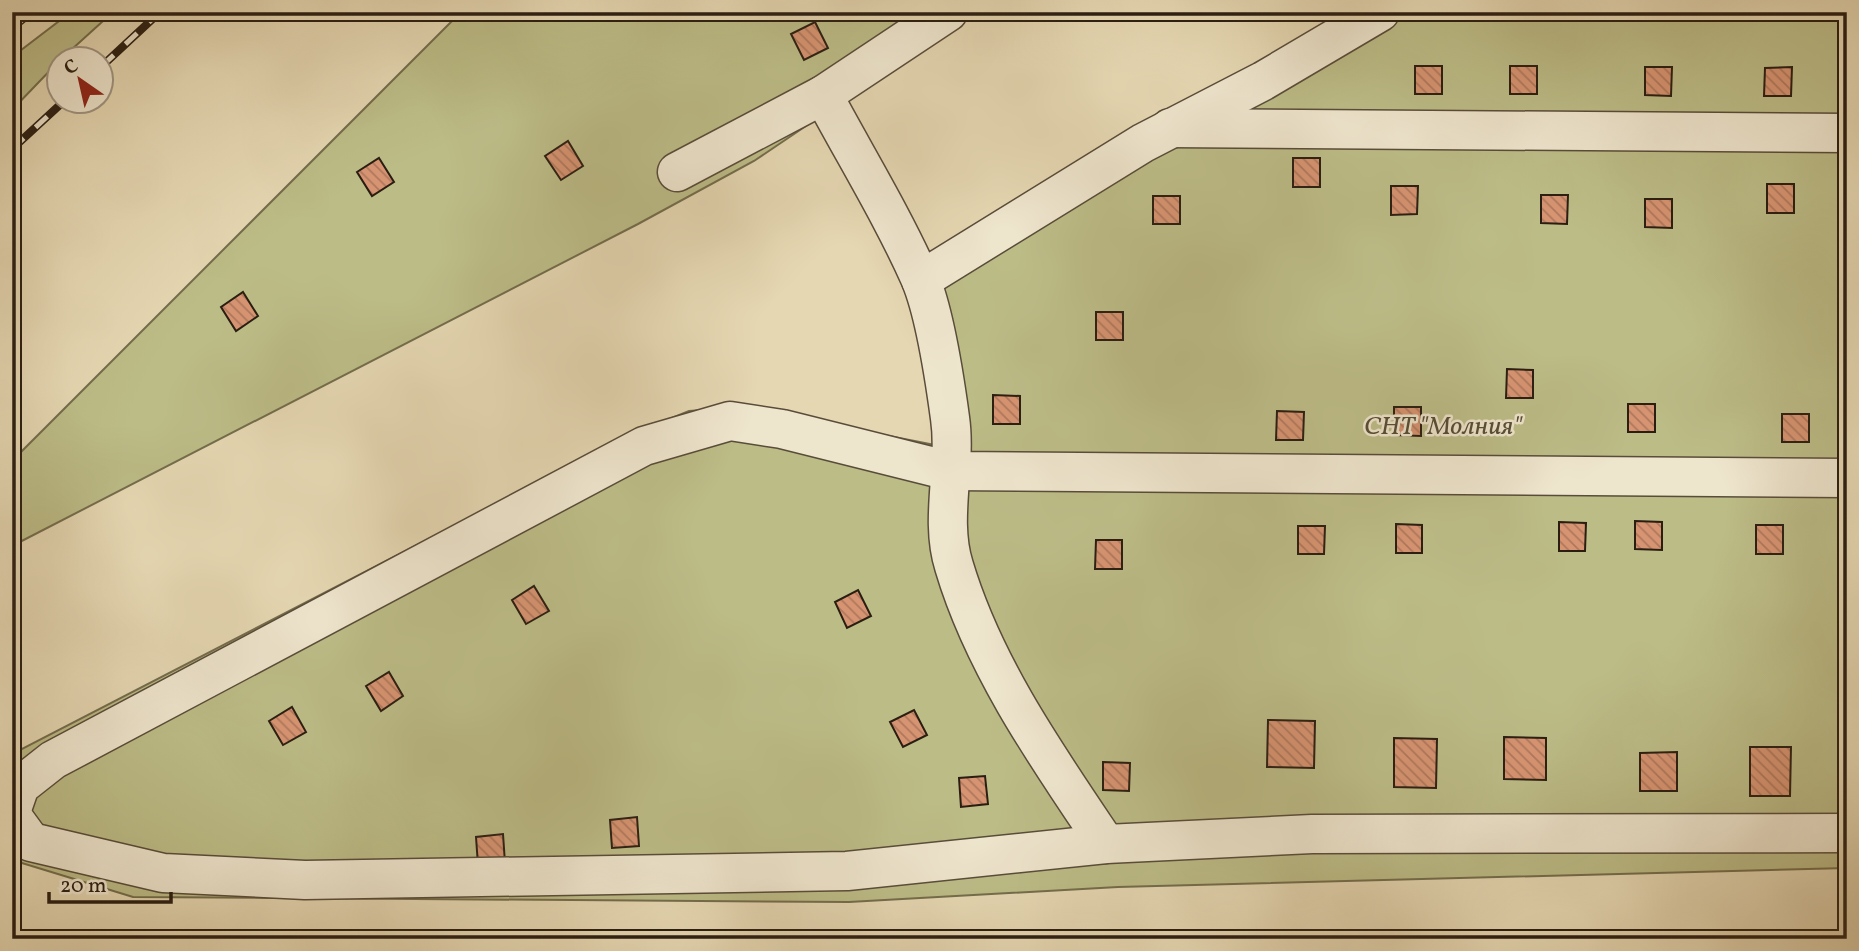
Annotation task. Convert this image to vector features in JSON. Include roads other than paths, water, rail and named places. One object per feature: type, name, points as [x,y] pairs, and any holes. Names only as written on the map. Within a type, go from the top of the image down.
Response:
[{"type":"lane","points":[[677,172],[823,95],[948,12]]},
{"type":"lane","points":[[921,280],[1170,128],[1263,81],[1380,12]]},
{"type":"lane","points":[[823,95],[921,280],[951,421],[948,521],[953,563],[969,608],[1005,683],[1049,758],[1107,844]]},
{"type":"lane","points":[[1170,128],[1847,133]]},
{"type":"lane","points":[[12,810],[20,786],[53,760],[644,446],[730,421],[782,429],[950,471],[1847,478]]},
{"type":"lane","points":[[12,816],[32,842],[163,873],[306,880],[847,871],[1107,844],[1312,834],[1847,833]]},
{"type":"railway","points":[[12,28],[32,12]]},
{"type":"railway","points":[[116,53],[160,12]]},
{"type":"railway","points":[[12,149],[48,116]]},
{"type":"park label","name":"СНТ \"Молния\"","points":[[1443,427]]}]
